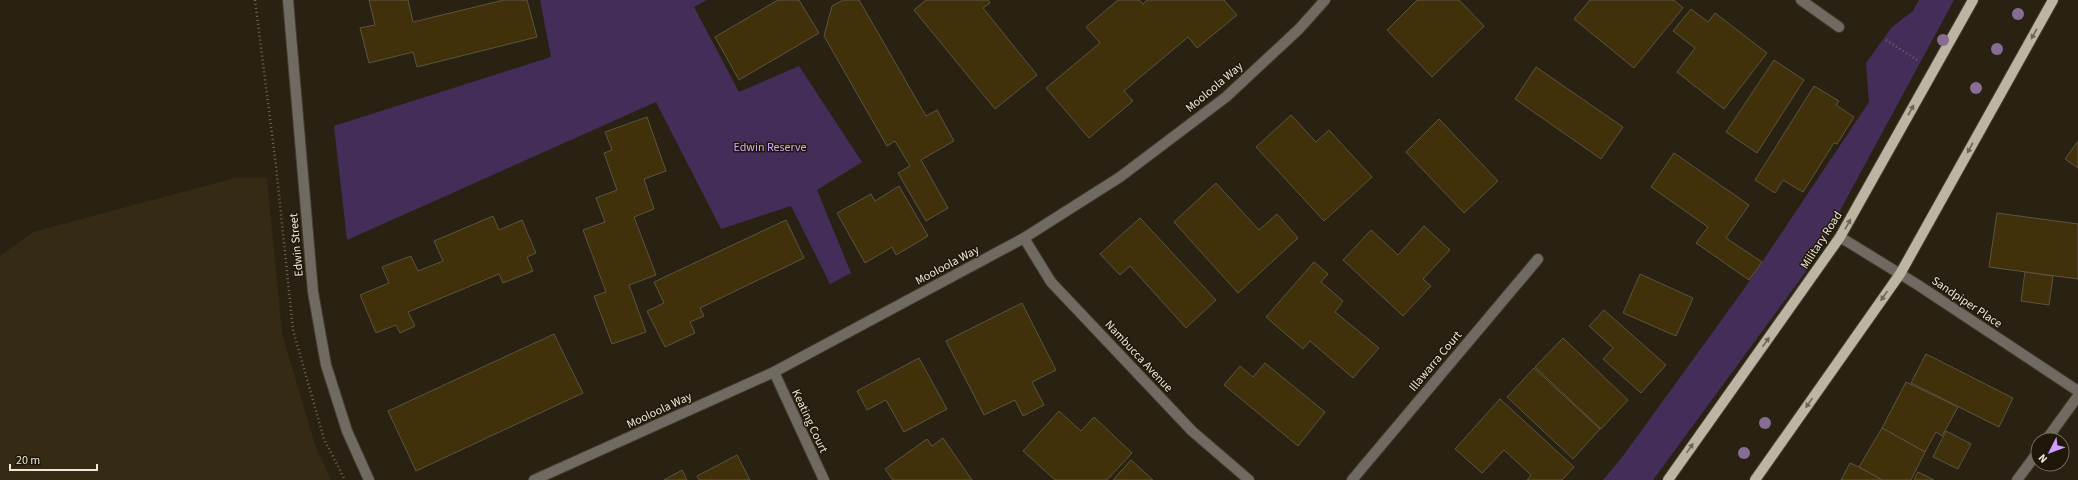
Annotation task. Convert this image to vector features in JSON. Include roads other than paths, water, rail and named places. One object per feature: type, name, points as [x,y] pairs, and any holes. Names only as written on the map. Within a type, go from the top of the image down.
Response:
[{"type":"main road","name":"Military Road","points":[[1668,480],[1840,238],[1973,0]]},
{"type":"main road","points":[[1755,480],[1900,274],[2053,0]]},
{"type":"street","name":"Edwin Street","points":[[288,0],[315,306],[326,365],[347,431],[369,480]]},
{"type":"street","name":"Mooloola Way","points":[[534,480],[774,372],[1024,238],[1120,177],[1226,97],[1299,29],[1325,0]]},
{"type":"street","points":[[1801,0],[1839,27]]},
{"type":"street","name":"Nambucca Avenue","points":[[1024,238],[1051,282],[1192,432],[1249,480]]},
{"type":"street","name":"Sandpiper Place","points":[[1840,238],[1900,274],[2078,392]]},
{"type":"street","name":"Illawarra Court","points":[[1352,480],[1538,259]]},
{"type":"street","name":"Keating Court","points":[[774,372],[824,480]]},
{"type":"street","points":[[2052,432],[2078,396]]},
{"type":"street","points":[[2017,480],[2030,463]]},
{"type":"park label","name":"Edwin Reserve","points":[[770,147]]}]
